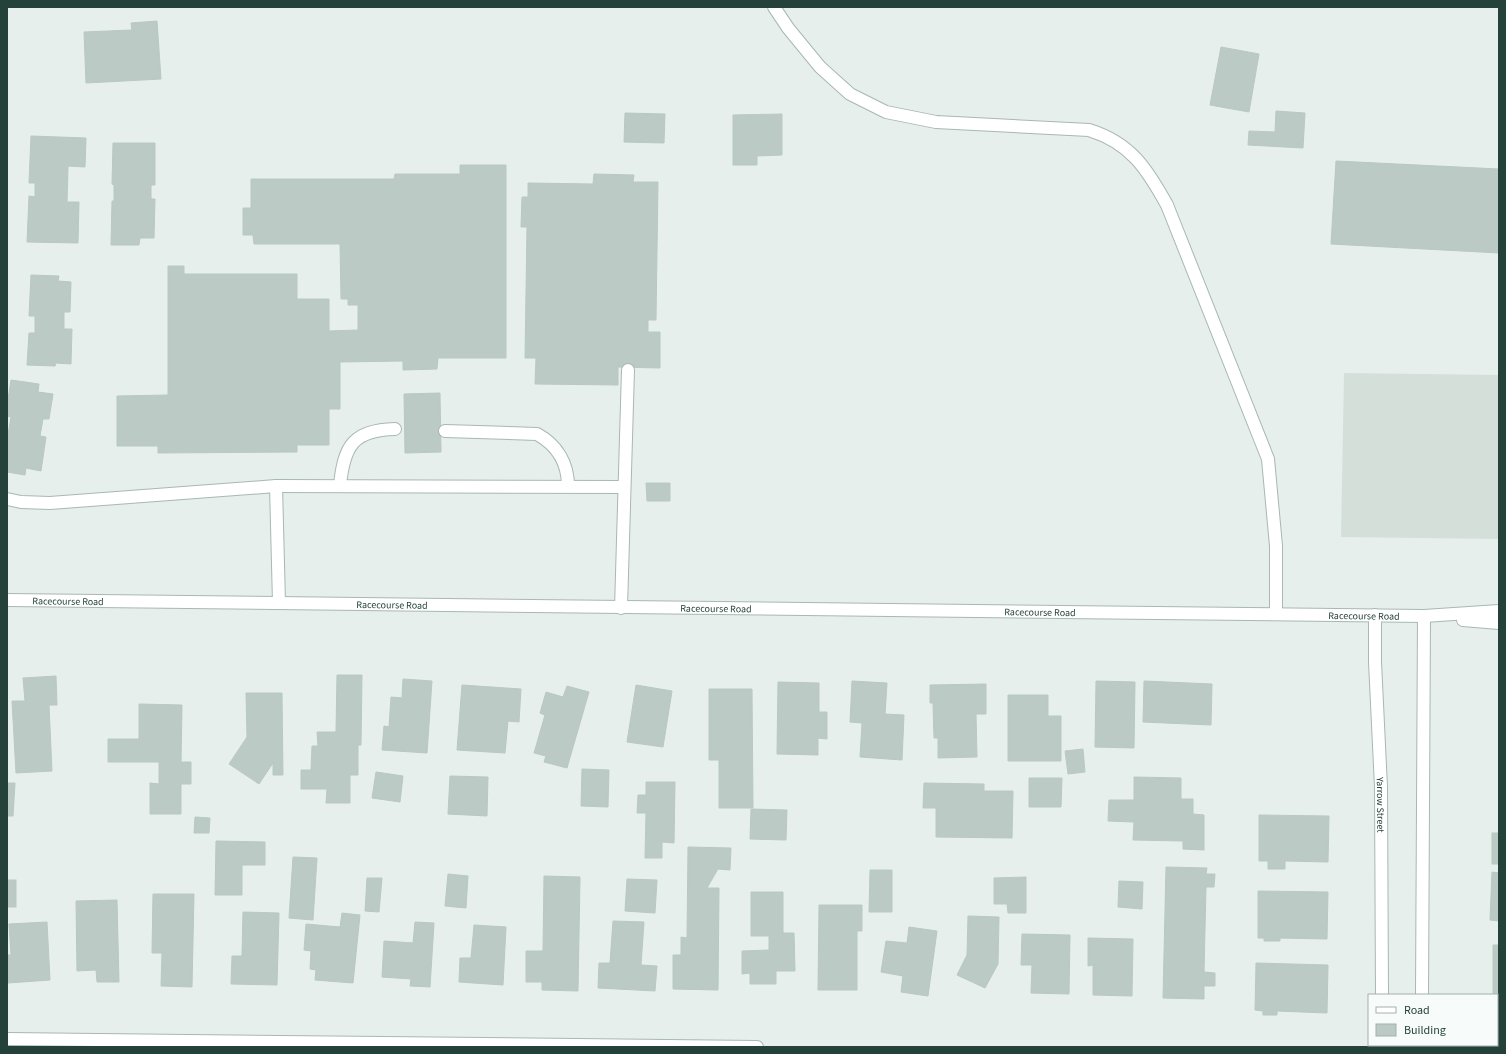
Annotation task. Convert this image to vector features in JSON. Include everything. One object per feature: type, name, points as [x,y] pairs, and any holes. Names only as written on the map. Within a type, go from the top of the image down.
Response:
[{"type":"street","points":[[774,7],[788,28],[820,67],[850,94],[886,112],[936,122],[1089,130],[1108,136],[1121,145],[1150,174],[1167,205],[1268,459],[1276,546],[1276,614]]},
{"type":"street","points":[[621,608],[628,370]]},
{"type":"street","points":[[340,485],[343,460],[353,440],[368,432],[380,429],[395,429]]},
{"type":"street","points":[[445,431],[537,434],[546,439],[562,457],[568,475],[568,486]]},
{"type":"street","points":[[7,499],[21,502],[50,502],[276,486],[624,487]]},
{"type":"street","points":[[276,486],[279,603]]},
{"type":"street","name":"Racecourse Road","points":[[7,600],[621,608],[1375,615],[1424,616],[1499,623]]},
{"type":"street","name":"Racecourse Road","points":[[1424,616],[1499,611]]},
{"type":"street","name":"Yarrow Street","points":[[1375,615],[1375,662],[1381,787],[1382,994]]},
{"type":"street","points":[[1422,994],[1424,616]]},
{"type":"street","points":[[7,1039],[757,1047]]},
{"type":"shaded area","points":[[1344,373],[1499,375],[1499,539],[1341,537]]},
{"type":"building","points":[[157,21],[161,79],[86,83],[84,32],[132,30],[131,23]]},
{"type":"building","points":[[1221,47],[1259,54],[1249,112],[1210,105]]},
{"type":"building","points":[[1276,111],[1305,113],[1303,148],[1248,145],[1249,131],[1275,132]]},
{"type":"building","points":[[625,113],[665,114],[664,143],[624,142]]},
{"type":"building","points":[[782,114],[782,155],[757,156],[757,165],[733,165],[733,115]]},
{"type":"building","points":[[31,136],[86,138],[85,167],[68,166],[67,202],[79,202],[78,243],[27,242],[29,196],[35,197],[35,183],[29,183]]},
{"type":"building","points":[[113,143],[155,143],[155,185],[151,185],[151,199],[155,199],[154,238],[140,238],[139,245],[111,245],[112,201],[114,201],[114,185],[112,184]]},
{"type":"building","points":[[1336,161],[1499,169],[1499,253],[1331,244]]},
{"type":"building","points":[[460,165],[506,165],[506,358],[438,358],[437,369],[403,370],[403,361],[340,362],[340,409],[329,409],[329,445],[297,445],[297,452],[158,453],[158,446],[117,446],[117,396],[168,395],[168,266],[184,266],[184,274],[297,274],[297,299],[329,299],[329,331],[358,330],[358,305],[348,305],[348,299],[341,299],[340,244],[254,244],[253,235],[243,235],[243,208],[251,208],[251,179],[394,179],[395,174],[460,174]]},
{"type":"building","points":[[594,174],[634,175],[633,182],[658,182],[656,320],[648,320],[648,332],[660,332],[660,368],[618,367],[618,385],[535,384],[536,358],[525,358],[527,227],[521,227],[522,197],[528,197],[528,183],[593,184]]},
{"type":"building","points":[[31,275],[59,276],[58,281],[71,282],[70,312],[64,312],[64,329],[72,329],[71,364],[56,363],[55,366],[27,365],[29,333],[35,333],[35,316],[29,316]]},
{"type":"building","points":[[11,380],[39,384],[38,392],[53,394],[49,419],[43,419],[40,436],[46,437],[41,471],[26,468],[25,475],[7,472],[7,434],[8,435],[11,417],[7,416],[7,406]]},
{"type":"building","points":[[440,393],[441,452],[405,453],[404,394]]},
{"type":"building","points":[[646,483],[670,483],[670,501],[647,501]]},
{"type":"building","points":[[337,675],[362,675],[361,745],[358,745],[358,775],[350,775],[350,803],[326,803],[327,789],[301,789],[301,770],[311,770],[312,746],[318,746],[317,732],[336,732]]},
{"type":"building","points":[[56,676],[57,705],[49,705],[52,771],[16,773],[12,701],[25,701],[23,678]]},
{"type":"building","points":[[403,679],[432,681],[427,753],[382,750],[384,726],[389,727],[391,697],[402,698]]},
{"type":"building","points":[[852,681],[887,683],[885,714],[904,715],[902,760],[860,757],[862,723],[850,722]]},
{"type":"building","points":[[1096,681],[1135,682],[1134,748],[1095,747]]},
{"type":"building","points":[[1144,681],[1212,684],[1211,725],[1143,722]]},
{"type":"building","points":[[778,682],[819,683],[819,712],[827,712],[827,739],[818,738],[818,755],[777,754]]},
{"type":"building","points":[[986,684],[986,714],[976,714],[977,757],[938,758],[938,738],[934,738],[933,703],[930,703],[930,685]]},
{"type":"building","points":[[462,685],[521,689],[519,722],[508,721],[505,753],[457,750]]},
{"type":"building","points":[[636,685],[672,691],[663,747],[627,742]]},
{"type":"building","points":[[567,686],[589,692],[567,768],[544,762],[546,756],[534,753],[545,715],[540,713],[546,692],[563,697]]},
{"type":"building","points":[[709,689],[752,689],[753,808],[719,808],[719,760],[709,760]]},
{"type":"building","points":[[246,693],[282,693],[283,775],[273,775],[273,763],[259,784],[229,764],[247,737]]},
{"type":"building","points":[[1008,695],[1048,695],[1048,716],[1061,716],[1061,761],[1008,761]]},
{"type":"building","points":[[139,704],[182,705],[181,762],[191,762],[191,784],[181,784],[181,814],[150,814],[150,783],[159,784],[159,762],[108,762],[108,739],[139,739]]},
{"type":"building","points":[[1083,749],[1085,772],[1068,774],[1065,751]]},
{"type":"building","points":[[582,769],[609,770],[608,807],[581,806]]},
{"type":"building","points":[[376,772],[403,776],[400,802],[372,798]]},
{"type":"building","points":[[450,776],[488,777],[487,816],[448,814]]},
{"type":"building","points":[[1134,777],[1181,778],[1181,799],[1193,799],[1193,814],[1204,815],[1204,850],[1183,849],[1183,841],[1133,840],[1134,822],[1108,821],[1109,800],[1134,800]]},
{"type":"building","points":[[1029,778],[1062,778],[1061,807],[1029,807]]},
{"type":"building","points":[[646,782],[675,782],[674,843],[662,842],[662,858],[645,858],[646,813],[637,813],[638,795],[646,795]]},
{"type":"building","points":[[7,783],[15,783],[13,816],[7,816]]},
{"type":"building","points":[[924,783],[984,784],[984,791],[1013,791],[1012,838],[936,837],[936,808],[923,808]]},
{"type":"building","points":[[751,809],[787,810],[786,840],[750,839]]},
{"type":"building","points":[[1259,815],[1329,816],[1328,862],[1285,861],[1285,869],[1268,869],[1268,861],[1259,861]]},
{"type":"building","points":[[195,817],[210,818],[209,833],[194,833]]},
{"type":"building","points":[[1492,833],[1499,833],[1499,864],[1492,864]]},
{"type":"building","points":[[216,841],[265,842],[265,865],[242,865],[242,895],[215,895]]},
{"type":"building","points":[[688,847],[731,848],[730,870],[718,869],[707,888],[719,888],[718,990],[673,989],[673,955],[681,955],[681,937],[687,938]]},
{"type":"building","points":[[293,857],[317,858],[313,920],[289,918]]},
{"type":"building","points":[[1166,867],[1207,868],[1206,874],[1215,874],[1214,887],[1206,887],[1204,972],[1215,973],[1215,986],[1204,986],[1204,999],[1163,998]]},
{"type":"building","points":[[870,870],[892,870],[892,912],[869,912]]},
{"type":"building","points":[[1492,872],[1499,873],[1499,921],[1490,920]]},
{"type":"building","points":[[448,874],[468,876],[466,908],[445,906]]},
{"type":"building","points":[[544,876],[580,877],[578,991],[542,990],[542,982],[526,982],[526,951],[543,951]]},
{"type":"building","points":[[1026,877],[1026,913],[1008,913],[1007,904],[994,904],[994,878]]},
{"type":"building","points":[[367,878],[382,878],[379,912],[365,911]]},
{"type":"building","points":[[627,879],[657,880],[655,913],[625,911]]},
{"type":"building","points":[[7,880],[16,880],[16,907],[7,907]]},
{"type":"building","points":[[1119,881],[1143,882],[1142,909],[1118,907]]},
{"type":"building","points":[[1258,891],[1328,892],[1327,939],[1280,938],[1280,941],[1264,941],[1264,938],[1258,938]]},
{"type":"building","points":[[751,892],[783,892],[783,933],[794,933],[795,971],[776,971],[776,984],[750,984],[750,973],[742,974],[742,951],[769,950],[769,936],[751,936]]},
{"type":"building","points":[[153,894],[194,894],[192,987],[161,986],[162,953],[152,953]]},
{"type":"building","points":[[117,900],[119,982],[97,982],[96,970],[77,971],[76,901]]},
{"type":"building","points":[[819,905],[862,905],[862,931],[857,931],[857,990],[818,990]]},
{"type":"building","points":[[243,912],[279,913],[277,985],[231,984],[232,956],[242,956]]},
{"type":"building","points":[[342,913],[360,915],[353,983],[315,980],[316,970],[310,969],[311,951],[304,950],[306,924],[340,927]]},
{"type":"building","points":[[968,916],[999,917],[998,964],[985,988],[957,975],[967,955]]},
{"type":"building","points":[[613,921],[644,922],[641,965],[657,966],[655,991],[598,988],[599,963],[610,963]]},
{"type":"building","points":[[47,922],[50,980],[8,983],[7,955],[11,955],[9,924]]},
{"type":"building","points":[[415,922],[434,923],[430,987],[410,986],[411,979],[382,977],[384,941],[413,943]]},
{"type":"building","points":[[474,925],[506,927],[503,985],[459,982],[460,958],[471,958]]},
{"type":"building","points":[[909,927],[937,931],[928,996],[901,992],[903,976],[881,972],[886,941],[907,943]]},
{"type":"building","points":[[1022,934],[1070,935],[1069,994],[1031,993],[1032,965],[1021,965]]},
{"type":"building","points":[[1088,938],[1133,939],[1132,996],[1093,995],[1093,965],[1088,966]]},
{"type":"building","points":[[1493,945],[1499,945],[1499,1002],[1498,994],[1493,994]]},
{"type":"building","points":[[1256,963],[1328,965],[1327,1013],[1277,1011],[1277,1015],[1263,1015],[1263,1011],[1255,1010]]}]
